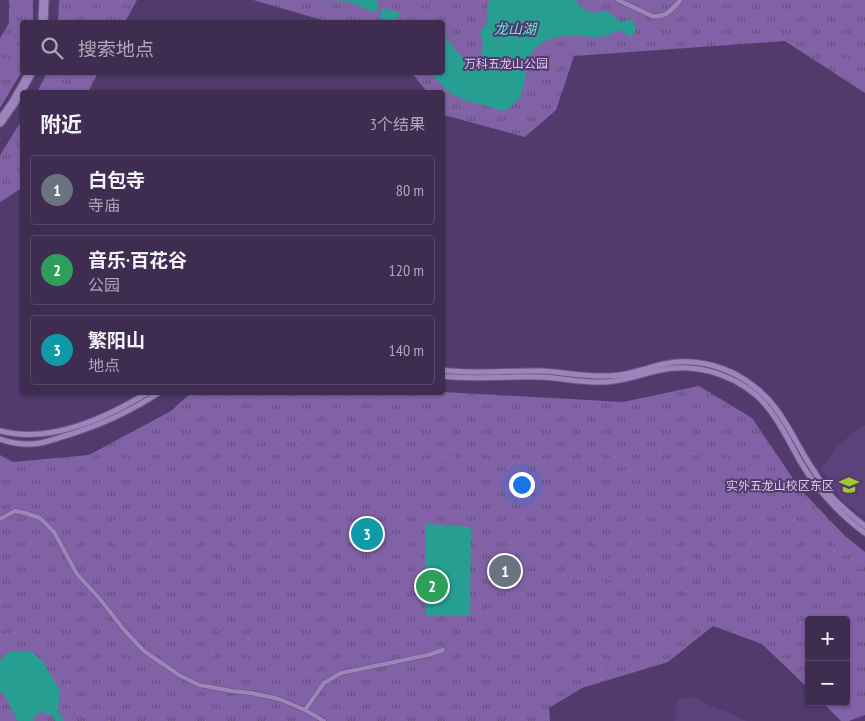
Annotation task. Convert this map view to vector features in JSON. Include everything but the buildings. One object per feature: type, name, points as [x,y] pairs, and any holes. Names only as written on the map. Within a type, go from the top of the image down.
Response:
[{"type":"street","points":[[43,20],[44,0]]},
{"type":"street","points":[[618,0],[652,16],[657,16],[667,14],[680,0]]},
{"type":"street","points":[[21,90],[29,75]]},
{"type":"street","points":[[0,122],[20,91]]},
{"type":"street","points":[[445,370],[460,373],[538,371],[609,376],[672,363],[697,363],[719,367],[740,377],[764,394],[780,415],[830,495],[865,526]]},
{"type":"street","points":[[445,376],[460,378],[541,377],[605,382],[618,381],[660,370],[689,368],[702,369],[726,377],[746,387],[768,406],[814,484],[836,510],[865,533]]},
{"type":"street","points":[[0,431],[28,434],[61,430],[110,414],[144,395]]},
{"type":"street","points":[[0,439],[27,444],[54,439],[115,418],[156,395]]},
{"type":"lane","points":[[0,519],[14,511],[25,512],[40,518],[54,532],[77,574],[100,598],[126,631],[144,651],[178,675],[199,685],[279,699],[305,710],[324,721]]},
{"type":"lane","points":[[305,710],[324,683],[341,673],[428,655],[442,650]]},
{"type":"path","points":[[60,20],[66,0]]},
{"type":"path","points":[[418,0],[446,16],[454,23],[462,20],[478,0]]},
{"type":"path","points":[[56,90],[60,75]]},
{"type":"path","points":[[15,173],[20,165]]},
{"type":"path","points":[[183,492],[198,487],[230,459],[241,452],[272,439],[295,442],[319,457],[332,460],[342,459],[372,449],[493,462],[524,463],[610,459],[631,454],[676,450],[695,454],[750,480],[780,500],[803,530],[821,545],[856,560],[865,574]]},
{"type":"path","points":[[631,454],[627,464],[631,476],[641,489],[668,540],[692,568],[689,592]]},
{"type":"path","points":[[481,620],[480,597],[494,578],[509,572],[546,573],[633,587]]},
{"type":"path","points":[[597,628],[624,594],[633,587],[636,573],[660,576],[689,592],[720,590],[792,620],[805,623]]},
{"type":"path","points":[[110,611],[114,597],[118,595],[151,598],[180,616],[206,628],[224,634],[235,633],[280,653],[301,665],[324,683]]},
{"type":"path","points":[[205,721],[215,677],[206,628]]},
{"type":"path","points":[[0,634],[29,632],[51,647],[72,694],[70,709],[80,714],[110,721]]},
{"type":"path","points":[[850,637],[865,642]]},
{"type":"path","points":[[594,639],[599,648],[602,680]]},
{"type":"path","points":[[563,670],[584,666],[599,648]]},
{"type":"path","points":[[0,713],[6,721]]},
{"type":"shaded area","name":"实外五龙山校区东区","points":[[865,425],[865,517],[844,502],[821,468],[840,443]]},
{"type":"shaded area","points":[[692,697],[747,721],[674,721],[677,699]]},
{"type":"green space","points":[[9,0],[33,0],[33,20],[20,20],[20,74],[0,108],[0,38],[9,23]]},
{"type":"green space","points":[[59,0],[137,0],[126,20],[58,20]]},
{"type":"green space","name":"万科五龙山公园","points":[[253,0],[865,0],[865,93],[785,41],[574,56],[556,110],[525,137],[445,115],[445,90],[425,90],[414,75],[445,75],[445,20],[322,20]]},
{"type":"green space","points":[[46,75],[97,75],[89,90],[38,90]]},
{"type":"green space","points":[[20,123],[20,189],[0,202],[0,155]]},
{"type":"green space","points":[[699,386],[752,418],[800,489],[845,536],[865,552],[865,715],[849,721],[841,721],[826,706],[850,706],[850,616],[805,616],[805,685],[762,644],[713,626],[668,662],[582,688],[549,708],[550,721],[0,721],[0,455],[13,462],[89,455],[171,411],[189,395],[445,395],[445,392],[623,402]]},
{"type":"water","points":[[326,0],[376,0],[379,7],[374,13],[348,1]]},
{"type":"water","name":"龙山湖","points":[[490,0],[577,0],[576,2],[583,9],[594,13],[608,12],[621,22],[633,19],[636,29],[631,37],[620,30],[601,37],[564,36],[545,41],[537,46],[532,53],[519,98],[504,111],[464,100],[448,92],[432,75],[445,75],[445,35],[463,57],[474,60],[481,58],[483,43],[480,33],[488,18],[487,8]]},
{"type":"water","points":[[383,8],[400,13],[397,20],[379,18]]},
{"type":"water","points":[[425,524],[471,527],[470,616],[426,616]]},
{"type":"water","points":[[8,652],[32,652],[43,662],[60,691],[58,711],[64,721],[56,721],[52,716],[41,712],[34,717],[33,721],[18,721],[6,698],[0,691],[0,661]]},
{"type":"place","name":"实外五龙山校区东区","points":[[849,485]]},
{"type":"place","name":"繁阳山","points":[[367,534]]},
{"type":"place","name":"白包寺","points":[[505,571]]},
{"type":"place","name":"音乐·百花谷","points":[[432,586]]}]
